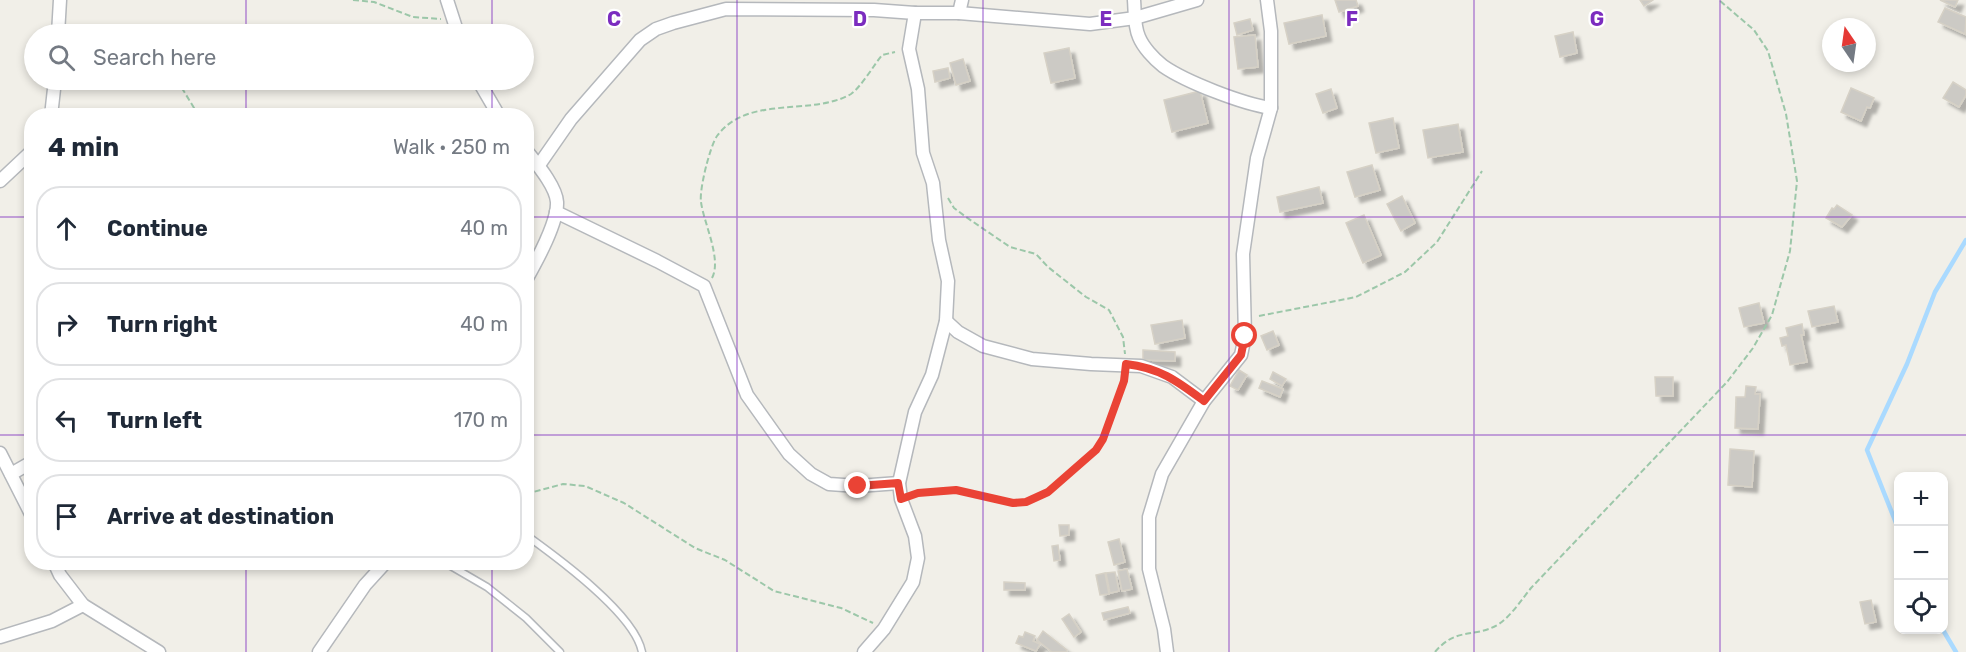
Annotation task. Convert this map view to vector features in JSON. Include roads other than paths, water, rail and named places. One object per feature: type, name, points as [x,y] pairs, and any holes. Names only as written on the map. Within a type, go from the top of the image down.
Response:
[{"type":"street","points":[[59,24],[60,0]]},
{"type":"street","points":[[447,0],[454,24]]},
{"type":"street","points":[[1134,0],[1138,36],[1148,51],[1162,65],[1206,87],[1254,106],[1271,108]]},
{"type":"street","points":[[539,165],[571,119],[640,40],[656,29],[673,22],[730,4],[915,13],[960,6],[1090,24],[1135,18],[1197,0]]},
{"type":"street","points":[[1167,652],[1164,629],[1149,569],[1149,517],[1162,474],[1204,401],[1241,355],[1246,318],[1243,254],[1257,158],[1271,108],[1271,31],[1267,0]]},
{"type":"street","points":[[864,652],[884,629],[913,582],[918,558],[915,536],[901,499],[898,483],[915,412],[932,375],[946,321],[948,281],[939,240],[933,183],[922,153],[918,89],[909,49],[915,13]]},
{"type":"street","points":[[52,108],[54,90]]},
{"type":"street","points":[[484,90],[495,108]]},
{"type":"street","points":[[0,181],[24,158]]},
{"type":"street","points":[[534,159],[553,190],[557,201],[556,212],[543,250],[534,266]]},
{"type":"street","points":[[556,212],[704,286],[747,395],[789,454],[811,474],[829,484],[858,486],[898,483]]},
{"type":"street","points":[[946,321],[958,332],[983,346],[1032,358],[1141,366],[1172,377],[1204,401]]},
{"type":"street","points":[[0,453],[24,500]]},
{"type":"street","points":[[11,474],[24,467]]},
{"type":"street","points":[[58,570],[83,605],[159,652]]},
{"type":"street","points":[[319,652],[365,585],[379,570]]},
{"type":"street","points":[[0,637],[52,621],[83,605]]},
{"type":"lane","points":[[534,541],[557,557],[610,603],[640,641],[642,652]]},
{"type":"lane","points":[[458,570],[487,587],[526,618],[560,652]]},
{"type":"waterway","points":[[1897,526],[1867,450],[1907,364],[1935,292],[1966,240]]},
{"type":"waterway","points":[[1945,634],[1956,652]]}]
